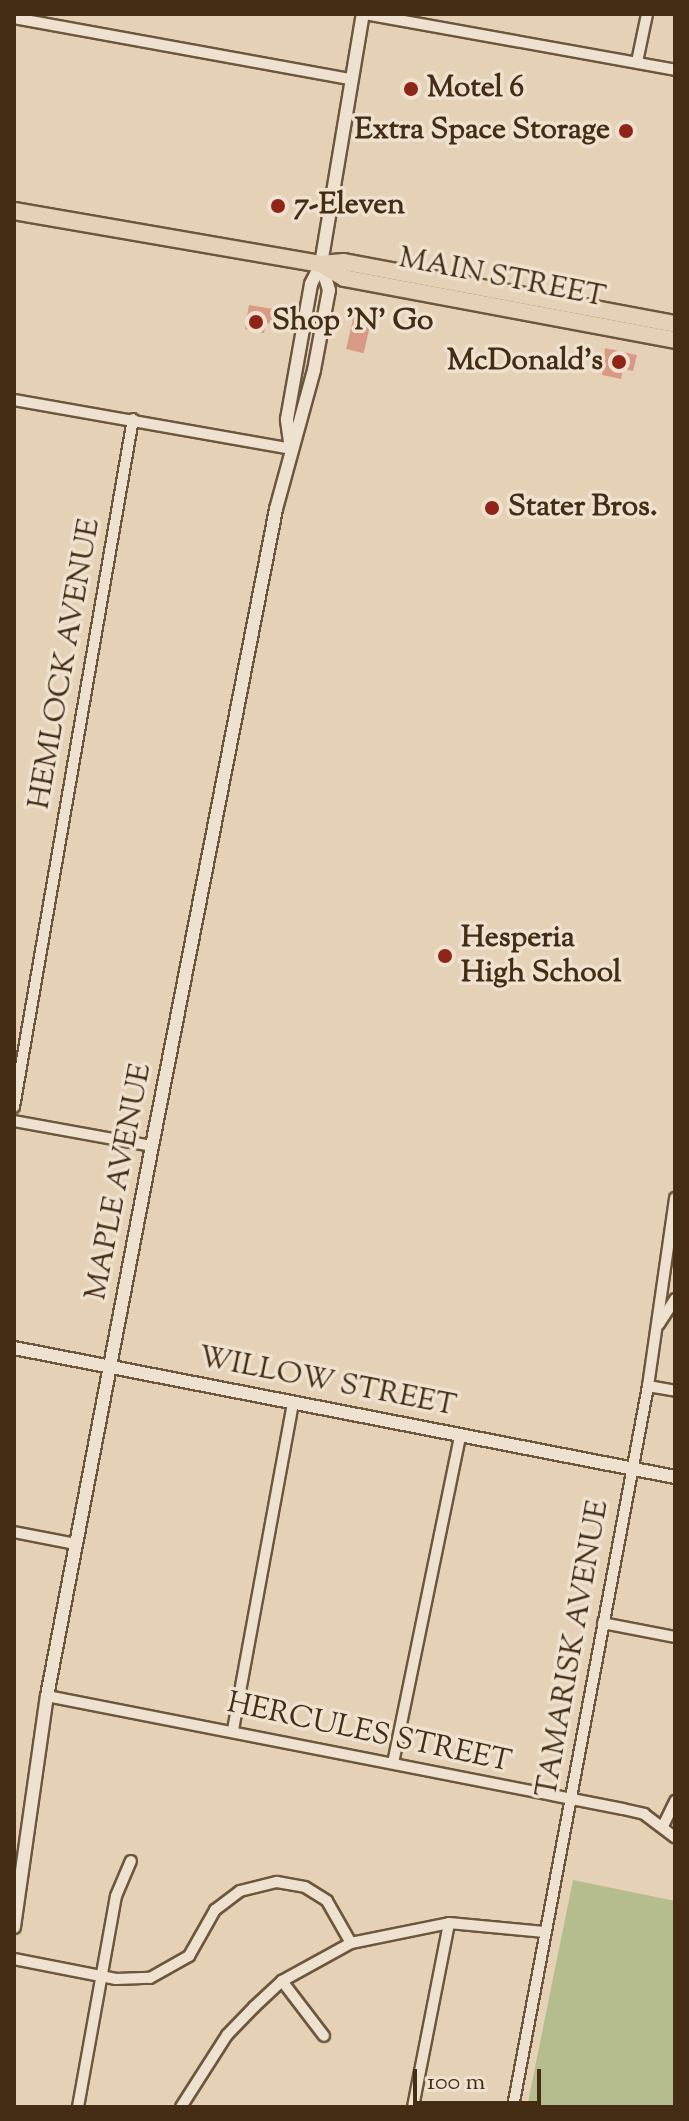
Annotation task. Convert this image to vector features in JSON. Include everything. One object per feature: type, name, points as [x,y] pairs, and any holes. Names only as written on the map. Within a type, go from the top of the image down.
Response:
[{"type":"main road","name":"MAIN STREET","points":[[14,211],[321,264],[344,262],[675,324]]},
{"type":"main road","name":"MAIN STREET","points":[[321,264],[344,278],[675,340]]},
{"type":"main road","points":[[585,323],[596,315],[643,318]]},
{"type":"street","points":[[364,14],[675,70]]},
{"type":"street","name":"MAPLE AVENUE","points":[[291,449],[287,419],[311,284],[321,264],[350,79],[364,14]]},
{"type":"street","points":[[637,62],[647,14]]},
{"type":"street","points":[[14,18],[350,79]]},
{"type":"street","name":"MAPLE AVENUE","points":[[14,1927],[47,1696],[152,1146],[291,449],[304,422],[329,290],[321,264]]},
{"type":"street","points":[[14,400],[291,449]]},
{"type":"street","name":"HEMLOCK AVENUE","points":[[14,1107],[133,419]]},
{"type":"street","points":[[14,1121],[152,1146]]},
{"type":"street","name":"TAMARISK AVENUE","points":[[513,2107],[648,1386],[675,1198]]},
{"type":"street","points":[[658,1326],[675,1299]]},
{"type":"street","name":"WILLOW STREET","points":[[14,1348],[675,1477]]},
{"type":"street","points":[[648,1386],[675,1391]]},
{"type":"street","points":[[233,1730],[293,1403]]},
{"type":"street","points":[[393,1763],[460,1436]]},
{"type":"street","points":[[14,1532],[76,1544]]},
{"type":"street","points":[[603,1623],[675,1637]]},
{"type":"street","name":"HERCULES STREET","points":[[47,1696],[233,1730],[644,1814],[675,1837]]},
{"type":"street","points":[[663,1826],[675,1801]]},
{"type":"street","points":[[78,2107],[116,1896],[131,1861]]},
{"type":"street","points":[[14,1959],[103,1977],[150,1978],[175,1968],[215,1910],[258,1884],[291,1882],[327,1901],[351,1943]]},
{"type":"street","points":[[181,2107],[227,2035],[282,1981],[351,1943],[449,1923],[545,1932]]},
{"type":"street","points":[[413,2107],[449,1923]]},
{"type":"street","points":[[282,1981],[324,2036]]},
{"type":"green space","points":[[573,1880],[675,1901],[675,2107],[527,2107]]},
{"type":"building","points":[[249,305],[291,312],[288,327],[266,323],[264,333],[245,329]]},
{"type":"building","points":[[354,315],[372,319],[364,353],[346,349]]},
{"type":"building","name":"McDonald's","points":[[605,348],[637,355],[633,371],[623,369],[621,379],[602,375]]},
{"type":"place","name":"Motel 6","points":[[411,89]]},
{"type":"place","name":"Extra Space Storage","points":[[626,131]]},
{"type":"place","name":"7-Eleven","points":[[278,206]]},
{"type":"place","name":"Shop 'N' Go","points":[[256,322]]},
{"type":"place","name":"McDonald's","points":[[619,362]]},
{"type":"place","name":"Stater Bros.","points":[[492,508]]},
{"type":"place","name":"Hesperia High School","points":[[445,956]]}]
